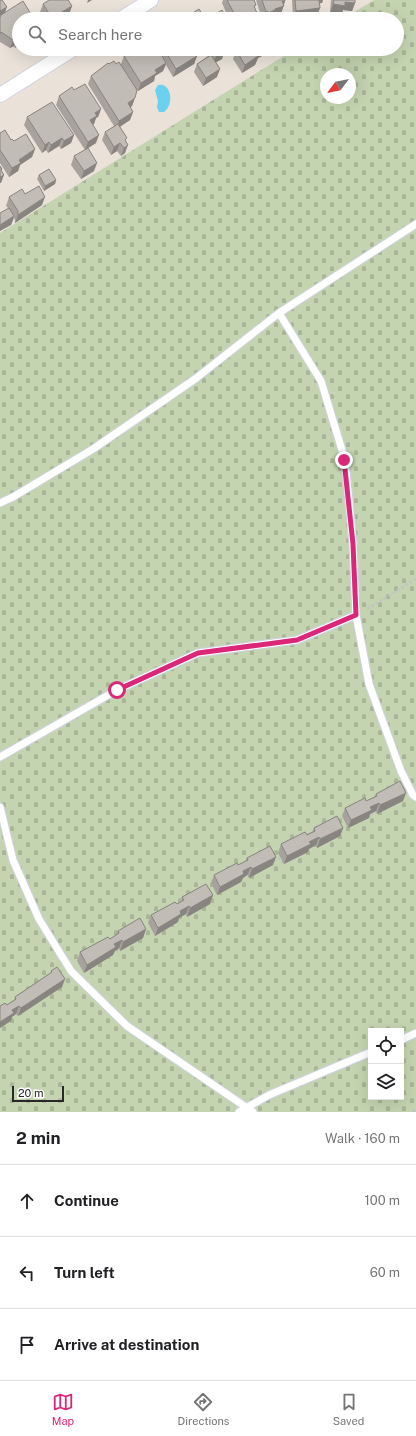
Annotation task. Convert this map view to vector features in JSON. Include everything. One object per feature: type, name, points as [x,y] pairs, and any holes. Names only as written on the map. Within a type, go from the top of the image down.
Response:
[{"type":"street","points":[[132,12],[151,0]]},
{"type":"street","points":[[0,95],[62,56]]},
{"type":"lane","points":[[0,503],[13,497],[93,449],[194,379],[279,313],[416,224]]},
{"type":"lane","points":[[279,313],[321,381],[344,460],[353,544],[356,615],[369,684],[401,771],[415,795]]},
{"type":"lane","points":[[0,757],[117,690],[198,653],[297,640],[356,615]]},
{"type":"lane","points":[[0,807],[13,860],[39,919],[71,971],[127,1026],[243,1110],[253,1112]]},
{"type":"lane","points":[[404,1039],[416,1033]]},
{"type":"lane","points":[[243,1110],[270,1095],[368,1053]]},
{"type":"path","points":[[356,615],[416,579]]},
{"type":"path","points":[[362,819],[384,808]]},
{"type":"path","points":[[269,863],[283,856]]},
{"type":"path","points":[[413,1112],[416,1109]]},
{"type":"green space","points":[[374,0],[416,0],[416,1112],[0,1112],[0,233],[284,56],[404,56],[404,12],[354,12]]},
{"type":"water","points":[[158,85],[166,87],[170,94],[170,104],[164,112],[159,112],[157,107],[158,101],[155,90]]},
{"type":"building","points":[[0,0],[2,0],[7,7],[0,11]]},
{"type":"building","points":[[49,0],[68,0],[72,6],[62,12],[48,12],[43,4]]},
{"type":"building","points":[[227,0],[254,0],[256,5],[254,6],[256,12],[233,12]]},
{"type":"building","points":[[262,0],[285,0],[282,1],[284,6],[270,12],[266,12]]},
{"type":"building","points":[[295,0],[319,0],[320,8],[296,11]]},
{"type":"building","points":[[334,0],[355,0],[355,3],[345,2],[345,6],[333,4]]},
{"type":"building","points":[[23,1],[30,12],[12,12],[12,39],[1,32],[0,34],[1,15]]},
{"type":"building","points":[[124,56],[162,56],[166,63],[155,70],[157,73],[141,83]]},
{"type":"building","points":[[168,56],[197,56],[176,69]]},
{"type":"building","points":[[212,56],[220,69],[206,78],[197,64]]},
{"type":"building","points":[[240,56],[258,56],[245,65]]},
{"type":"building","points":[[114,61],[116,64],[119,62],[137,90],[135,98],[128,103],[133,112],[119,121],[91,76],[108,63],[109,64]]},
{"type":"building","points":[[85,84],[101,109],[95,113],[97,116],[90,120],[99,135],[88,142],[59,96],[72,87],[74,90]]},
{"type":"building","points":[[52,102],[74,135],[64,141],[62,138],[51,145],[49,142],[45,145],[27,117]]},
{"type":"building","points":[[118,124],[127,138],[125,140],[128,145],[124,148],[120,143],[114,147],[105,132]]},
{"type":"building","points":[[5,130],[11,140],[12,139],[14,141],[26,134],[35,149],[19,160],[21,163],[12,168],[0,150],[0,133]]},
{"type":"building","points":[[88,148],[97,163],[84,171],[74,156]]},
{"type":"building","points":[[0,166],[4,175],[0,177]]},
{"type":"building","points":[[49,169],[56,180],[45,186],[39,175]]},
{"type":"building","points":[[39,186],[45,197],[18,215],[18,211],[9,197],[22,189],[25,194]]},
{"type":"building","points":[[9,208],[14,216],[0,225],[0,213]]},
{"type":"building","points":[[400,781],[406,793],[380,805],[379,803],[370,807],[372,810],[351,820],[345,808],[365,798],[366,801],[377,796],[376,794]]},
{"type":"building","points":[[337,816],[343,828],[320,839],[319,837],[309,842],[311,844],[287,856],[281,844],[305,832],[307,835],[315,831],[314,828]]},
{"type":"building","points":[[270,846],[276,857],[252,869],[251,867],[243,871],[244,874],[220,887],[214,875],[237,863],[238,865],[248,860],[247,858]]},
{"type":"building","points":[[206,884],[213,895],[190,908],[189,906],[180,911],[181,914],[158,928],[151,915],[175,902],[177,904],[184,900],[182,897]]},
{"type":"building","points":[[140,918],[146,929],[123,942],[122,940],[114,944],[116,947],[87,965],[80,952],[108,937],[110,939],[119,933],[118,931]]},
{"type":"building","points":[[57,967],[65,979],[21,1008],[19,1006],[12,1010],[14,1013],[0,1022],[0,1006],[5,1003],[7,1005],[16,999],[15,997]]},
{"type":"route","points":[[117,690],[198,653],[297,640],[356,615],[353,544],[344,460]]}]
